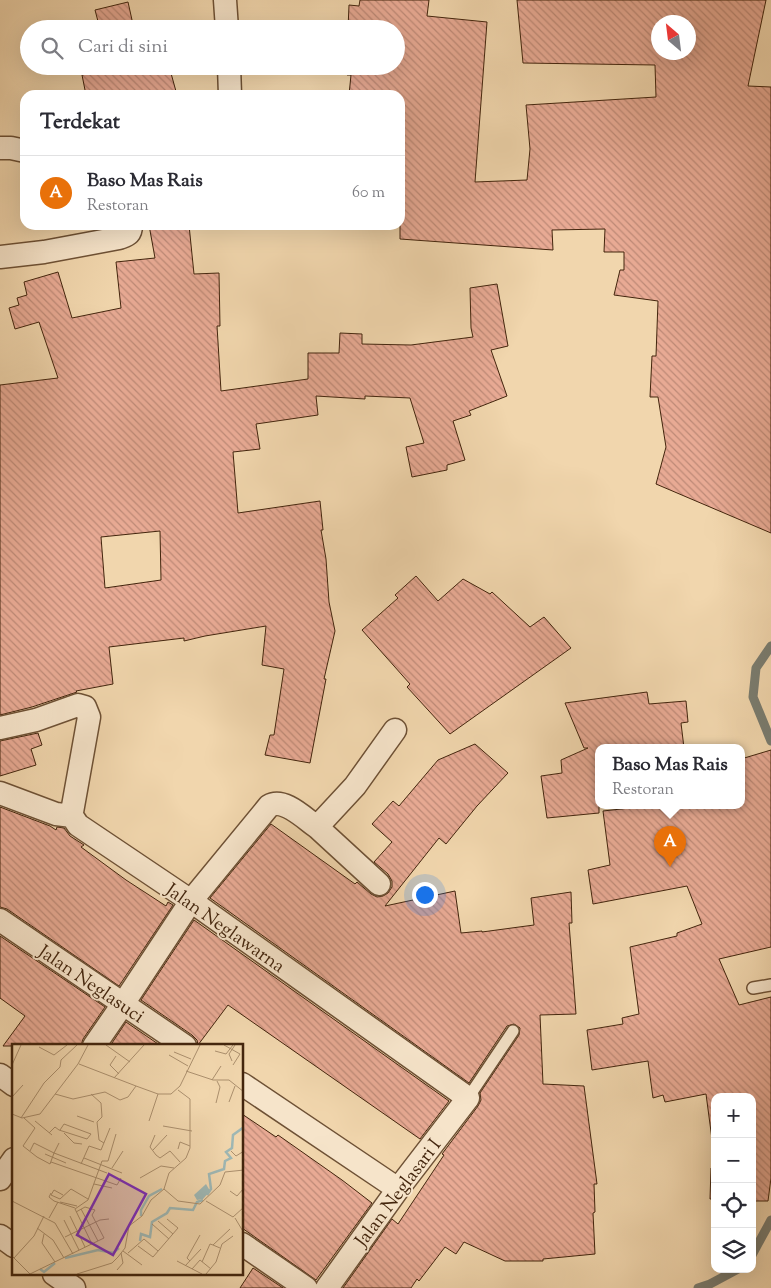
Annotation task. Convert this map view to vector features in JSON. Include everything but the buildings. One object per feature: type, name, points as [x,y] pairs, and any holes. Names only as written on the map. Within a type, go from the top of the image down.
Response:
[{"type":"street","points":[[225,0],[226,20]]},
{"type":"street","points":[[229,75],[230,90]]},
{"type":"street","points":[[0,148],[20,150]]},
{"type":"street","points":[[0,258],[119,238],[129,235],[131,230]]},
{"type":"street","points":[[0,728],[36,720],[78,704],[84,707],[89,717],[72,816],[56,814],[0,793]]},
{"type":"street","points":[[317,827],[355,786],[395,730]]},
{"type":"street","points":[[95,1044],[190,901],[271,804],[287,807],[317,827],[379,884]]},
{"type":"street","name":"Jalan Neglawarna","points":[[72,816],[78,825],[190,901],[468,1098]]},
{"type":"street","name":"Jalan Neglasuci","points":[[0,920],[182,1044]]},
{"type":"street","points":[[0,1075],[12,1084]]},
{"type":"street","points":[[244,1085],[398,1188]]},
{"type":"street","name":"Jalan Neglasari I","points":[[327,1288],[398,1188],[468,1098]]},
{"type":"street","points":[[0,1179],[12,1163]]},
{"type":"street","points":[[0,1236],[12,1245]]},
{"type":"street","points":[[244,1245],[306,1288]]},
{"type":"street","points":[[57,1276],[74,1288]]},
{"type":"lane","points":[[753,988],[771,985]]},
{"type":"lane","points":[[468,1098],[513,1031]]},
{"type":"waterway","points":[[771,646],[756,668],[753,697],[771,741]]},
{"type":"waterway","points":[[756,1248],[771,1220]]},
{"type":"waterway","points":[[698,1288],[731,1273]]},
{"type":"place","name":"Baso Mas Rais","points":[[670,867]]}]
